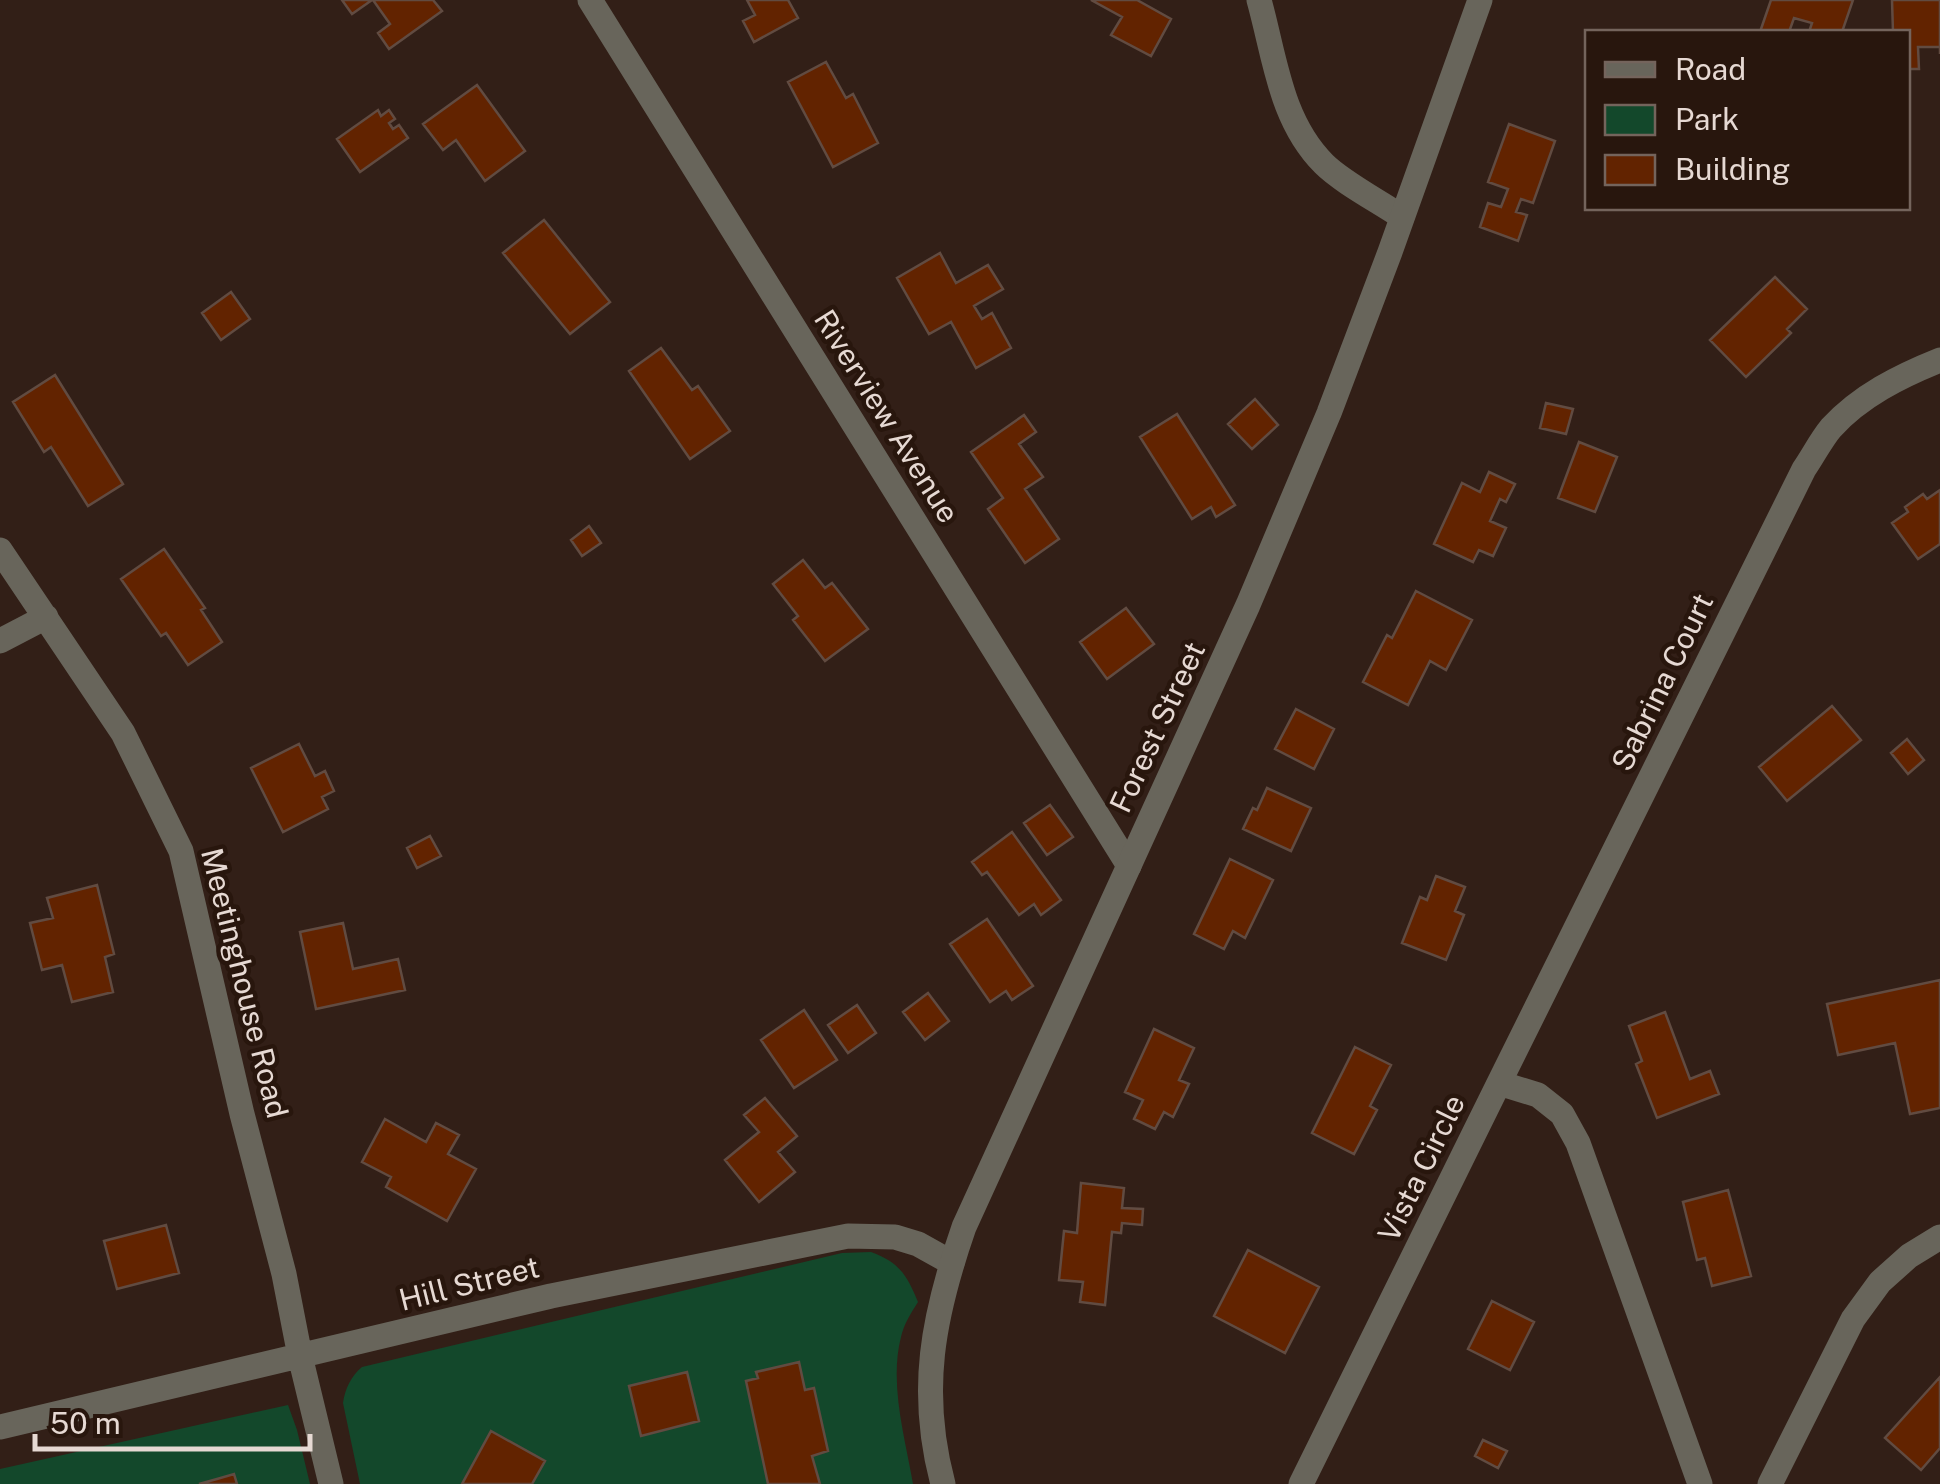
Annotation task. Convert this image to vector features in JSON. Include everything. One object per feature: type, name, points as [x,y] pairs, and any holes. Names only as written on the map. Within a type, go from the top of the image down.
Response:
[{"type":"street","name":"Riverview Avenue","points":[[590,0],[1129,866]]},
{"type":"street","points":[[1260,0],[1283,100],[1307,144],[1326,166],[1402,217]]},
{"type":"street","name":"Forest Street","points":[[943,1484],[929,1408],[933,1342],[964,1227],[1264,568],[1329,413],[1480,0]]},
{"type":"street","name":"Sabrina Court","points":[[1499,1083],[1804,469],[1830,429],[1862,401],[1903,375],[1940,360]]},
{"type":"street","name":"Meetinghouse Road","points":[[0,550],[123,734],[182,851],[331,1484]]},
{"type":"street","points":[[0,641],[46,617]]},
{"type":"street","name":"Vista Circle","points":[[1301,1484],[1499,1083],[1538,1095],[1562,1114],[1578,1143],[1700,1484]]},
{"type":"street","name":"Hill Street","points":[[0,1427],[551,1296],[848,1236],[895,1237],[918,1244],[952,1263]]},
{"type":"street","points":[[1770,1484],[1853,1319],[1880,1282],[1909,1256],[1940,1237]]},
{"type":"green space","points":[[871,1252],[901,1271],[918,1302],[902,1332],[897,1373],[913,1484],[360,1484],[343,1403],[349,1383],[362,1367],[842,1253]]},
{"type":"green space","points":[[288,1405],[310,1484],[0,1484],[0,1469]]},
{"type":"building","points":[[342,0],[372,0],[352,14]]},
{"type":"building","points":[[373,0],[433,0],[442,11],[389,49],[378,33],[390,24]]},
{"type":"building","points":[[747,0],[788,0],[798,18],[754,42],[743,21],[755,15]]},
{"type":"building","points":[[1091,0],[1137,0],[1171,19],[1151,56],[1111,35],[1122,17]]},
{"type":"building","points":[[1771,0],[1853,0],[1843,30],[1810,30],[1812,23],[1794,18],[1790,30],[1761,29]]},
{"type":"building","points":[[1892,0],[1940,0],[1940,47],[1918,47],[1919,69],[1910,69],[1910,30],[1893,30]]},
{"type":"building","points":[[826,62],[846,98],[853,94],[878,143],[833,167],[788,82]]},
{"type":"building","points":[[477,85],[525,151],[485,181],[456,140],[443,150],[423,124]]},
{"type":"building","points":[[378,110],[381,116],[389,110],[395,119],[389,123],[393,129],[399,125],[408,138],[360,172],[337,139]]},
{"type":"building","points":[[1509,124],[1555,141],[1533,203],[1521,199],[1516,212],[1527,215],[1518,241],[1480,227],[1488,203],[1501,207],[1508,189],[1488,182]]},
{"type":"building","points":[[544,220],[610,302],[570,334],[503,253]]},
{"type":"building","points":[[940,253],[956,283],[988,265],[1003,289],[974,306],[982,319],[992,313],[1011,348],[976,368],[951,322],[929,334],[897,278]]},
{"type":"building","points":[[1775,277],[1807,309],[1787,329],[1791,333],[1746,377],[1710,340]]},
{"type":"building","points":[[231,292],[250,319],[221,340],[202,313]]},
{"type":"building","points":[[661,348],[692,390],[698,386],[730,431],[690,459],[629,371]]},
{"type":"building","points":[[55,375],[123,484],[88,506],[51,447],[44,452],[13,402]]},
{"type":"building","points":[[1255,399],[1278,425],[1252,449],[1228,424]]},
{"type":"building","points":[[1546,403],[1573,409],[1566,434],[1540,428]]},
{"type":"building","points":[[1177,414],[1235,505],[1216,517],[1211,507],[1192,519],[1140,437]]},
{"type":"building","points":[[1024,415],[1036,432],[1019,444],[1043,477],[1025,489],[1059,539],[1025,563],[988,509],[1003,498],[971,452]]},
{"type":"building","points":[[1579,442],[1617,457],[1595,512],[1558,498]]},
{"type":"building","points":[[1489,472],[1515,484],[1506,502],[1500,499],[1490,521],[1506,528],[1493,556],[1479,550],[1473,562],[1434,544],[1462,483],[1480,492]]},
{"type":"building","points":[[1940,490],[1940,544],[1918,559],[1892,523],[1923,494],[1927,499]]},
{"type":"building","points":[[589,526],[601,543],[582,556],[571,540]]},
{"type":"building","points":[[164,549],[205,608],[201,610],[222,642],[188,665],[166,633],[161,636],[121,579]]},
{"type":"building","points":[[803,560],[825,588],[832,583],[868,629],[825,661],[793,620],[798,616],[773,584]]},
{"type":"building","points":[[1416,591],[1472,620],[1446,670],[1430,661],[1408,705],[1363,682]]},
{"type":"building","points":[[1126,608],[1154,644],[1107,679],[1080,642]]},
{"type":"building","points":[[1832,706],[1861,740],[1787,801],[1759,767]]},
{"type":"building","points":[[1296,709],[1334,729],[1314,769],[1275,749]]},
{"type":"building","points":[[1907,739],[1924,760],[1908,774],[1891,753]]},
{"type":"building","points":[[299,744],[315,776],[325,771],[334,791],[322,797],[328,809],[283,832],[251,768]]},
{"type":"building","points":[[1267,788],[1311,808],[1291,851],[1243,829]]},
{"type":"building","points":[[1050,805],[1073,837],[1047,855],[1024,823]]},
{"type":"building","points":[[1012,832],[1061,900],[1041,915],[1034,904],[1019,915],[987,872],[982,875],[972,862]]},
{"type":"building","points":[[430,836],[441,856],[417,868],[407,848]]},
{"type":"building","points":[[1230,859],[1273,880],[1245,938],[1233,931],[1224,949],[1194,934]]},
{"type":"building","points":[[1436,876],[1465,887],[1455,911],[1464,915],[1446,960],[1402,943],[1420,897],[1427,900]]},
{"type":"building","points":[[97,885],[114,954],[105,957],[113,992],[72,1002],[62,965],[42,970],[30,923],[53,918],[47,898]]},
{"type":"building","points":[[987,919],[1033,986],[1012,1000],[1006,991],[990,1002],[950,944]]},
{"type":"building","points":[[343,923],[353,969],[398,959],[405,990],[316,1009],[300,932]]},
{"type":"building","points":[[1940,980],[1940,1108],[1910,1114],[1895,1043],[1838,1055],[1827,1004]]},
{"type":"building","points":[[928,993],[949,1021],[925,1040],[903,1012]]},
{"type":"building","points":[[857,1005],[876,1033],[848,1053],[828,1025]]},
{"type":"building","points":[[804,1010],[837,1060],[794,1088],[761,1040]]},
{"type":"building","points":[[1665,1012],[1690,1079],[1710,1071],[1719,1094],[1657,1118],[1636,1064],[1642,1061],[1629,1026]]},
{"type":"building","points":[[1154,1029],[1194,1048],[1179,1080],[1189,1084],[1173,1117],[1164,1112],[1155,1129],[1134,1119],[1143,1100],[1125,1092]]},
{"type":"building","points":[[1355,1047],[1391,1065],[1370,1106],[1377,1110],[1354,1154],[1312,1133]]},
{"type":"building","points":[[765,1098],[797,1136],[778,1152],[795,1172],[759,1202],[725,1160],[759,1132],[744,1115]]},
{"type":"building","points":[[385,1119],[426,1142],[436,1123],[459,1135],[448,1154],[476,1169],[447,1221],[386,1187],[391,1177],[362,1162]]},
{"type":"building","points":[[1081,1183],[1124,1188],[1122,1208],[1143,1209],[1142,1225],[1122,1223],[1121,1233],[1112,1232],[1105,1305],[1080,1302],[1083,1282],[1059,1280],[1064,1231],[1077,1233]]},
{"type":"building","points":[[1728,1190],[1751,1276],[1712,1286],[1705,1258],[1697,1260],[1683,1202]]},
{"type":"building","points":[[166,1225],[179,1273],[117,1289],[104,1241]]},
{"type":"building","points":[[1248,1250],[1319,1287],[1285,1353],[1214,1316]]},
{"type":"building","points":[[1492,1301],[1534,1322],[1510,1370],[1468,1349]]},
{"type":"building","points":[[799,1362],[805,1390],[814,1388],[828,1451],[812,1456],[820,1484],[768,1484],[746,1381],[758,1378],[756,1372]]},
{"type":"building","points":[[687,1372],[699,1421],[641,1436],[629,1386]]},
{"type":"building","points":[[1940,1377],[1940,1448],[1921,1470],[1885,1438]]},
{"type":"building","points":[[491,1431],[545,1461],[532,1484],[462,1484]]},
{"type":"building","points":[[1483,1440],[1507,1451],[1498,1468],[1475,1456]]},
{"type":"building","points":[[234,1474],[237,1484],[199,1484],[217,1479]]}]
